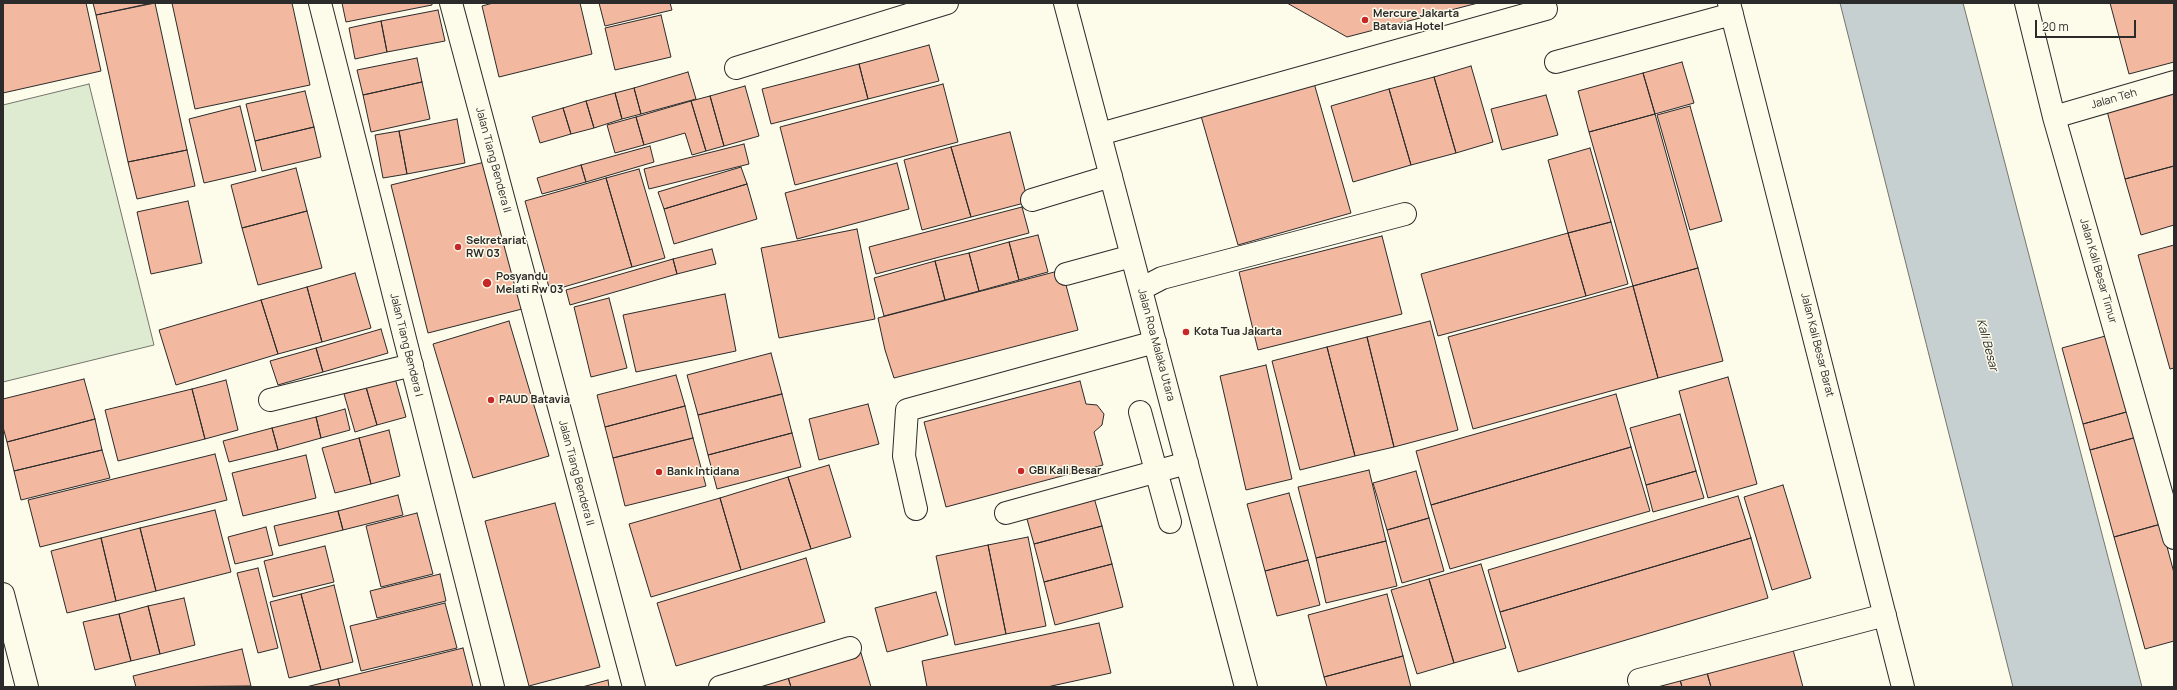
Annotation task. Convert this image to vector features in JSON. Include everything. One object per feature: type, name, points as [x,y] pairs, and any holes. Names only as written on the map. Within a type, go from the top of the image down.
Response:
[{"type":"street","name":"Jalan Tiang Bendera I","points":[[320,3],[493,687]]},
{"type":"street","name":"Jalan Tiang Bendera II","points":[[451,3],[634,687]]},
{"type":"street","points":[[736,68],[947,3]]},
{"type":"street","name":"Jalan Roa Malaka Utara","points":[[1066,3],[1246,687]]},
{"type":"street","name":"Jalan Kali Besar Timur","points":[[2026,3],[2054,116],[2174,538]]},
{"type":"street","points":[[1100,134],[1546,8]]},
{"type":"street","points":[[1556,62],[1731,9]]},
{"type":"street","name":"Jalan Kali Besar Barat","points":[[1731,9],[1903,687]]},
{"type":"street","name":"Jalan Teh","points":[[2054,116],[2174,82]]},
{"type":"street","points":[[1032,200],[1111,176]]},
{"type":"street","points":[[1141,289],[1162,278],[1405,214]]},
{"type":"street","points":[[1066,274],[1132,256]]},
{"type":"street","points":[[916,509],[904,456],[907,410],[1155,342]]},
{"type":"street","points":[[270,400],[412,365]]},
{"type":"street","points":[[1140,412],[1170,522]]},
{"type":"street","points":[[1006,513],[1187,464]]},
{"type":"street","points":[[3,594],[27,687]]},
{"type":"street","points":[[1639,680],[1885,615]]},
{"type":"street","points":[[720,687],[850,648]]},
{"type":"green space","points":[[89,84],[154,345],[3,382],[3,105]]},
{"type":"water","name":"Kali Besar","points":[[1840,3],[1963,3],[2142,687],[2013,687]]},
{"type":"building","points":[[3,3],[86,3],[101,71],[3,93]]},
{"type":"building","points":[[93,3],[152,3],[96,15]]},
{"type":"building","points":[[155,3],[187,150],[128,162],[96,15]]},
{"type":"building","points":[[172,3],[292,3],[310,85],[195,109]]},
{"type":"building","points":[[342,3],[432,3],[432,5],[346,22]]},
{"type":"building","points":[[493,3],[580,3],[592,54],[499,77],[482,6]]},
{"type":"building","points":[[599,3],[670,3],[672,10],[605,26]]},
{"type":"building","name":"Mercure Jakarta Batavia Hotel","points":[[1287,3],[1478,3],[1347,37]]},
{"type":"building","points":[[2110,3],[2174,3],[2174,62],[2129,74]]},
{"type":"building","points":[[438,10],[445,41],[387,52],[381,21]]},
{"type":"building","points":[[661,15],[671,57],[615,70],[605,28]]},
{"type":"building","points":[[381,21],[387,52],[355,59],[349,28]]},
{"type":"building","points":[[929,45],[939,81],[868,99],[859,64]]},
{"type":"building","points":[[417,58],[422,82],[363,95],[357,70]]},
{"type":"building","points":[[1682,62],[1694,103],[1655,114],[1643,73]]},
{"type":"building","points":[[859,64],[868,99],[771,124],[762,89]]},
{"type":"building","points":[[1471,66],[1493,142],[1456,153],[1434,77]]},
{"type":"building","points":[[688,72],[696,99],[641,114],[634,88]]},
{"type":"building","points":[[1643,73],[1655,114],[1589,132],[1578,91]]},
{"type":"building","points":[[1312,76],[1351,213],[1238,245],[1199,109]]},
{"type":"building","points":[[1434,77],[1456,153],[1411,165],[1389,89]]},
{"type":"building","points":[[422,82],[430,119],[371,132],[363,95]]},
{"type":"building","points":[[943,84],[958,142],[795,185],[780,127]]},
{"type":"building","points":[[745,86],[759,136],[724,146],[710,96]]},
{"type":"building","points":[[634,88],[641,114],[622,119],[615,93]]},
{"type":"building","points":[[1389,89],[1411,165],[1353,182],[1331,106]]},
{"type":"building","points":[[305,91],[314,127],[255,141],[246,104]]},
{"type":"building","points":[[615,93],[622,119],[594,128],[586,101]]},
{"type":"building","points":[[2174,93],[2174,166],[2125,179],[2107,111]]},
{"type":"building","points":[[1546,95],[1558,135],[1502,150],[1491,109]]},
{"type":"building","points":[[710,96],[724,146],[706,151],[691,101]]},
{"type":"building","points":[[586,101],[594,128],[571,134],[563,108]]},
{"type":"building","points":[[691,101],[706,151],[692,155],[685,133],[644,145],[636,117]]},
{"type":"building","points":[[240,106],[256,171],[204,183],[189,119]]},
{"type":"building","points":[[1690,106],[1722,221],[1690,230],[1657,115]]},
{"type":"building","points":[[563,108],[571,134],[540,143],[532,117]]},
{"type":"building","points":[[1655,114],[1698,268],[1633,286],[1589,132]]},
{"type":"building","points":[[636,117],[644,145],[615,153],[607,125]]},
{"type":"building","points":[[457,119],[465,163],[407,174],[399,131]]},
{"type":"building","points":[[314,127],[321,157],[262,171],[255,141]]},
{"type":"building","points":[[399,131],[407,174],[383,178],[375,135]]},
{"type":"building","points":[[1010,132],[1028,202],[971,217],[951,147]]},
{"type":"building","points":[[744,144],[749,164],[649,189],[644,169]]},
{"type":"building","points":[[650,146],[654,162],[586,182],[581,165]]},
{"type":"building","points":[[951,147],[971,217],[922,230],[904,160]]},
{"type":"building","points":[[1590,148],[1611,222],[1568,233],[1548,160]]},
{"type":"building","points":[[187,150],[195,186],[137,199],[128,162]]},
{"type":"building","name":"Sekretariat RW 03","points":[[489,161],[526,308],[428,333],[391,185]]},
{"type":"building","points":[[897,163],[909,209],[797,239],[785,193]]},
{"type":"building","points":[[581,165],[586,182],[542,194],[537,178]]},
{"type":"building","points":[[2174,166],[2174,225],[2141,235],[2125,179]]},
{"type":"building","points":[[741,167],[747,184],[664,209],[658,192]]},
{"type":"building","points":[[296,168],[307,211],[242,228],[231,185]]},
{"type":"building","points":[[639,169],[665,258],[632,267],[606,178]]},
{"type":"building","points":[[606,178],[632,267],[550,291],[525,201]]},
{"type":"building","points":[[747,184],[757,219],[674,244],[664,209]]},
{"type":"building","points":[[188,201],[202,263],[151,274],[137,212]]},
{"type":"building","points":[[1022,207],[1029,233],[876,274],[869,247]]},
{"type":"building","points":[[307,211],[322,268],[258,285],[242,228]]},
{"type":"building","points":[[1611,222],[1628,284],[1586,296],[1568,233]]},
{"type":"building","points":[[857,229],[875,319],[779,338],[761,248]]},
{"type":"building","points":[[1568,233],[1586,296],[1438,336],[1421,274]]},
{"type":"building","points":[[1038,235],[1048,272],[1019,280],[1009,242]]},
{"type":"building","points":[[1382,236],[1402,314],[1258,350],[1239,272]]},
{"type":"building","points":[[1009,242],[1019,280],[979,291],[969,253]]},
{"type":"building","points":[[2174,245],[2174,368],[2170,369],[2138,255]]},
{"type":"building","points":[[712,249],[716,264],[677,274],[673,259]]},
{"type":"building","points":[[969,253],[979,291],[945,300],[935,261]]},
{"type":"building","points":[[673,259],[677,274],[570,305],[566,290]]},
{"type":"building","points":[[935,261],[945,300],[884,316],[874,278]]},
{"type":"building","points":[[1698,268],[1723,361],[1658,378],[1633,286]]},
{"type":"building","points":[[1062,270],[1078,330],[894,378],[885,350],[878,318]]},
{"type":"building","points":[[355,273],[371,328],[322,342],[307,287]]},
{"type":"building","points":[[1633,286],[1658,378],[1473,429],[1448,337]]},
{"type":"building","points":[[307,287],[322,342],[278,354],[261,300]]},
{"type":"building","points":[[725,294],[736,351],[636,372],[623,315]]},
{"type":"building","points":[[609,298],[627,368],[591,377],[574,307]]},
{"type":"building","points":[[261,300],[278,354],[176,385],[159,330]]},
{"type":"building","name":"PAUD Batavia","points":[[509,321],[549,456],[473,478],[433,344]]},
{"type":"building","points":[[1430,321],[1458,430],[1394,447],[1367,337]]},
{"type":"building","points":[[381,329],[388,353],[323,372],[316,348]]},
{"type":"building","points":[[2109,335],[2130,411],[2083,424],[2062,348]]},
{"type":"building","points":[[1367,337],[1394,447],[1355,456],[1327,347]]},
{"type":"building","points":[[1327,347],[1355,456],[1300,470],[1272,361]]},
{"type":"building","points":[[316,348],[323,372],[278,385],[270,361]]},
{"type":"building","points":[[771,353],[782,394],[698,415],[687,375]]},
{"type":"building","points":[[1266,365],[1292,479],[1246,490],[1220,376]]},
{"type":"building","points":[[676,375],[685,406],[605,427],[597,395]]},
{"type":"building","points":[[1728,377],[1757,484],[1708,498],[1679,391]]},
{"type":"building","points":[[395,378],[406,417],[377,425],[366,387]]},
{"type":"building","points":[[84,379],[95,419],[7,442],[3,427],[3,399]]},
{"type":"building","points":[[226,380],[238,430],[205,439],[192,389]]},
{"type":"building","points":[[1080,381],[1086,404],[1097,405],[1104,414],[1102,425],[1094,432],[1103,465],[946,507],[924,422]]},
{"type":"building","points":[[366,387],[377,425],[355,432],[344,394]]},
{"type":"building","points":[[192,389],[205,439],[118,461],[105,410]]},
{"type":"building","points":[[782,394],[792,433],[708,455],[698,415]]},
{"type":"building","points":[[1616,394],[1631,447],[1431,505],[1416,451]]},
{"type":"building","points":[[868,404],[879,444],[819,460],[809,419]]},
{"type":"building","points":[[685,406],[693,438],[613,458],[605,427]]},
{"type":"building","points":[[345,409],[350,430],[321,438],[316,417]]},
{"type":"building","points":[[2130,411],[2137,437],[2090,450],[2083,424]]},
{"type":"building","points":[[1680,414],[1696,471],[1646,485],[1630,428]]},
{"type":"building","points":[[316,417],[321,438],[278,450],[272,428]]},
{"type":"building","points":[[95,419],[102,450],[14,471],[7,442]]},
{"type":"building","points":[[272,428],[278,450],[229,462],[223,441]]},
{"type":"building","points":[[389,430],[400,476],[371,484],[359,438]]},
{"type":"building","points":[[792,433],[801,467],[717,489],[708,455]]},
{"type":"building","points":[[2137,437],[2161,524],[2114,537],[2090,450]]},
{"type":"building","points":[[359,438],[371,484],[335,493],[322,448]]},
{"type":"building","name":"Bank Intidana","points":[[693,438],[706,486],[625,506],[613,458]]},
{"type":"building","points":[[1631,447],[1650,511],[1450,569],[1431,505]]},
{"type":"building","points":[[102,450],[110,478],[21,500],[14,471]]},
{"type":"building","points":[[215,454],[227,500],[40,547],[28,500]]},
{"type":"building","points":[[306,455],[316,498],[243,516],[232,473]]},
{"type":"building","points":[[829,465],[851,537],[811,549],[788,477]]},
{"type":"building","points":[[1369,470],[1386,541],[1316,558],[1298,487]]},
{"type":"building","points":[[1416,471],[1429,518],[1387,530],[1373,483]]},
{"type":"building","points":[[1696,471],[1704,498],[1653,512],[1646,485]]},
{"type":"building","points":[[788,477],[811,549],[741,570],[720,498]]},
{"type":"building","points":[[1783,485],[1811,578],[1772,590],[1744,497]]},
{"type":"building","points":[[1289,493],[1308,560],[1265,571],[1247,504]]},
{"type":"building","points":[[1093,494],[1102,526],[1034,544],[1025,512]]},
{"type":"building","points":[[398,495],[403,515],[343,530],[338,511]]},
{"type":"building","points":[[1738,496],[1751,538],[1500,612],[1488,570]]},
{"type":"building","points":[[720,498],[741,570],[651,597],[629,524]]},
{"type":"building","points":[[555,503],[600,667],[529,686],[485,521]]},
{"type":"building","points":[[215,510],[231,572],[156,591],[140,528]]},
{"type":"building","points":[[338,511],[343,530],[279,546],[274,526]]},
{"type":"building","points":[[417,513],[433,574],[381,587],[366,526]]},
{"type":"building","points":[[1429,518],[1444,571],[1402,583],[1387,530]]},
{"type":"building","points":[[2161,524],[2174,573],[2174,641],[2145,649],[2114,537]]},
{"type":"building","points":[[1102,526],[1112,564],[1044,582],[1034,544]]},
{"type":"building","points":[[266,527],[273,555],[235,564],[228,537]]},
{"type":"building","points":[[140,528],[156,591],[116,601],[101,538]]},
{"type":"building","points":[[1028,537],[1046,626],[1006,634],[988,545]]},
{"type":"building","points":[[101,538],[116,601],[67,613],[51,551]]},
{"type":"building","points":[[1751,538],[1768,598],[1518,672],[1500,612]]},
{"type":"building","points":[[1386,541],[1397,586],[1326,603],[1316,558]]},
{"type":"building","points":[[988,545],[1006,634],[955,645],[936,556]]},
{"type":"building","points":[[325,546],[334,582],[273,597],[264,561]]},
{"type":"building","points":[[806,558],[825,622],[676,666],[657,603]]},
{"type":"building","points":[[1308,560],[1320,605],[1277,616],[1265,571]]},
{"type":"building","points":[[1112,564],[1123,607],[1055,625],[1044,582]]},
{"type":"building","points":[[1481,564],[1506,648],[1454,663],[1429,579]]},
{"type":"building","points":[[258,568],[278,648],[258,653],[237,573]]},
{"type":"building","points":[[440,574],[446,601],[377,618],[370,591]]},
{"type":"building","points":[[1429,579],[1454,663],[1417,674],[1391,590]]},
{"type":"building","points":[[334,585],[353,662],[321,670],[301,594]]},
{"type":"building","points":[[936,592],[948,635],[887,652],[875,608]]},
{"type":"building","points":[[301,594],[321,670],[289,678],[270,602]]},
{"type":"building","points":[[1387,594],[1403,656],[1324,677],[1308,615]]},
{"type":"building","points":[[184,598],[195,645],[160,654],[148,606]]},
{"type":"building","points":[[445,603],[457,648],[361,671],[350,626]]},
{"type":"building","points":[[148,606],[160,654],[131,661],[119,614]]},
{"type":"building","points":[[119,614],[131,661],[95,670],[83,622]]},
{"type":"building","points":[[1099,623],[1111,673],[1047,687],[927,687],[922,661]]},
{"type":"building","points":[[1792,646],[1803,687],[1711,687],[1706,669]]},
{"type":"building","points":[[463,648],[473,687],[340,687],[338,679]]},
{"type":"building","points":[[242,649],[251,686],[136,687],[133,676]]},
{"type":"building","points":[[861,653],[871,687],[791,687],[787,674]]},
{"type":"building","points":[[1403,656],[1411,687],[1327,687],[1324,677]]},
{"type":"building","points":[[1706,669],[1711,687],[1682,687],[1679,676]]},
{"type":"building","points":[[787,674],[791,687],[740,687]]},
{"type":"building","points":[[1679,676],[1682,687],[1658,687],[1657,682]]},
{"type":"building","points":[[338,679],[340,687],[306,687]]},
{"type":"building","points":[[608,680],[609,687],[582,687]]},
{"type":"place","name":"Mercure Jakarta Batavia Hotel","points":[[1365,20]]},
{"type":"place","name":"Sekretariat RW 03","points":[[458,247]]},
{"type":"place","name":"Posyandu Melati Rw 03","points":[[487,283]]},
{"type":"place","name":"Kota Tua Jakarta","points":[[1186,332]]},
{"type":"place","name":"PAUD Batavia","points":[[491,400]]},
{"type":"place","name":"GBI Kali Besar","points":[[1021,471]]},
{"type":"place","name":"Bank Intidana","points":[[659,472]]}]
